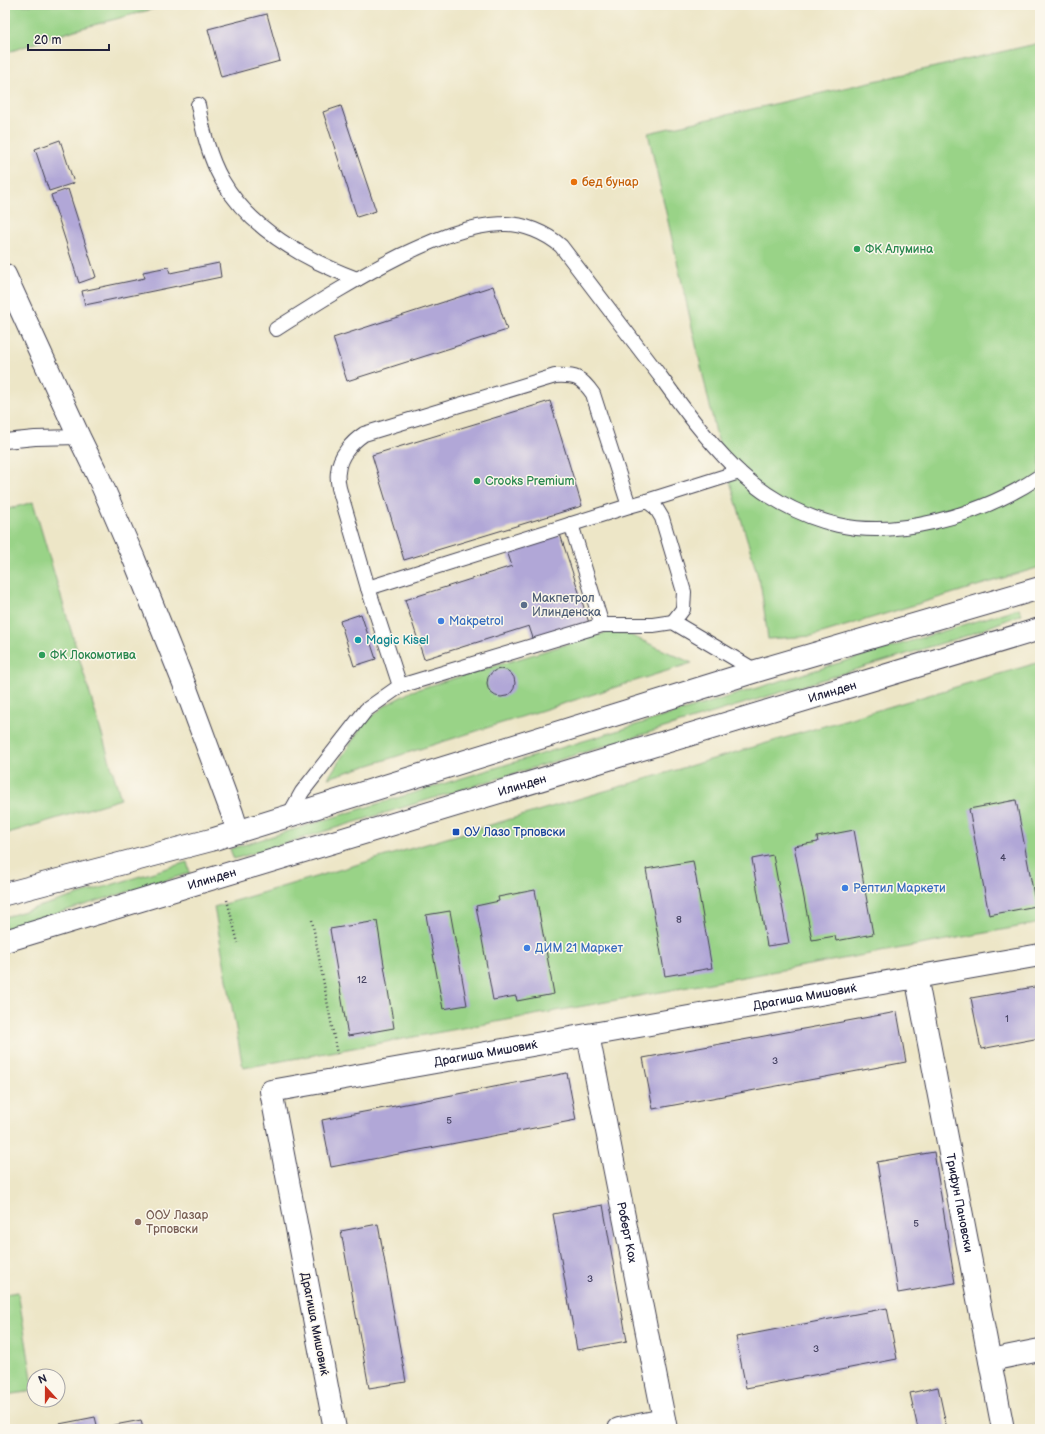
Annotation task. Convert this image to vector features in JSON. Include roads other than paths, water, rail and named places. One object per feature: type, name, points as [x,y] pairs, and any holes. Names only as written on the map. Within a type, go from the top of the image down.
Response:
[{"type":"street","points":[[5,275],[98,476],[137,566],[185,686],[238,832]]},
{"type":"street","points":[[5,894],[211,840],[756,671],[1040,588]]},
{"type":"street","name":"Илинден","points":[[5,942],[1040,629]]},
{"type":"street","name":"Драгиша Мишовиќ","points":[[335,1429],[271,1091],[1040,954]]},
{"type":"street","name":"Трифун Пановски","points":[[916,976],[1003,1429]]},
{"type":"street","name":"Роберт Кох","points":[[588,1035],[665,1425]]},
{"type":"street","points":[[990,1360],[1040,1350]]},
{"type":"street","points":[[619,1429],[665,1425]]},
{"type":"lane","points":[[198,105],[206,142],[216,168],[227,188],[239,204],[264,228],[279,239],[318,262],[357,280]]},
{"type":"lane","points":[[276,330],[357,280],[415,249],[443,237],[462,230],[484,226],[504,224],[522,226],[542,233],[561,246],[705,435],[739,472],[758,488],[786,506],[815,518],[838,525],[863,528],[914,526],[970,511],[1005,497],[1026,486],[1040,476]]},
{"type":"lane","points":[[400,686],[368,588],[339,488],[338,472],[341,462],[346,451],[355,440],[364,434],[555,376],[571,375],[579,378],[594,394],[629,506]]},
{"type":"lane","points":[[5,441],[35,438],[79,437]]},
{"type":"lane","points":[[368,588],[739,472]]},
{"type":"lane","points":[[647,501],[656,508],[662,518],[684,592],[683,609],[673,622]]},
{"type":"lane","points":[[571,524],[602,625]]},
{"type":"lane","points":[[288,817],[302,792],[366,710],[400,686],[602,625],[653,625],[673,622],[756,671]]},
{"type":"place","name":"бед бунар","points":[[574,182]]},
{"type":"place","name":"ФК Алумина","points":[[857,249]]},
{"type":"place","name":"Crooks Premium","points":[[477,481]]},
{"type":"place","name":"Макпетрол Илинденска","points":[[524,605]]},
{"type":"place","name":"Makpetrol","points":[[441,621]]},
{"type":"place","name":"Magic Kisel","points":[[358,640]]},
{"type":"place","name":"ФК Локомотива","points":[[42,655]]},
{"type":"place","name":"ОУ Лазо Трповски","points":[[456,832]]},
{"type":"place","name":"Рептил Маркети","points":[[845,888]]},
{"type":"place","name":"ДИМ 21 Маркет","points":[[527,948]]},
{"type":"place","name":"ООУ Лазар Трповски","points":[[138,1222]]}]
